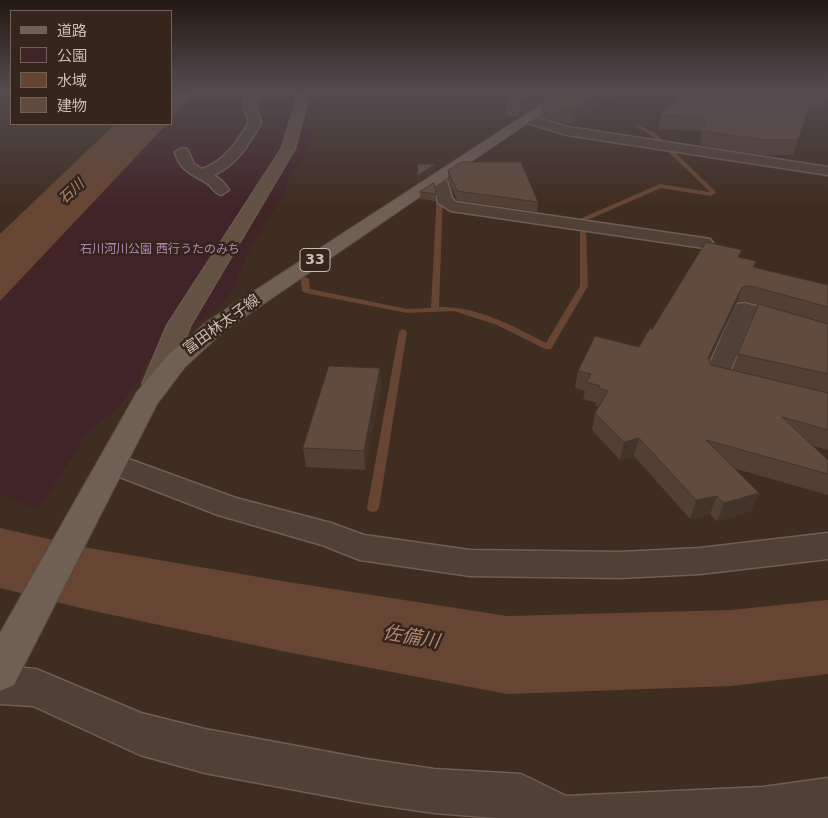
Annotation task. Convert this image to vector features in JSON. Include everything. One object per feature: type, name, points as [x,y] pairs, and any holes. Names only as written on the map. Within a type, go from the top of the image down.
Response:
[{"type":"main road","name":"富田林太子線","points":[[5,668],[155,384],[182,354],[216,326],[511,130]]},
{"type":"street","points":[[200,175],[219,167],[235,156],[251,130]]},
{"type":"street","points":[[155,384],[179,325],[288,149],[294,130]]},
{"type":"street","points":[[564,130],[828,171]]},
{"type":"street","points":[[182,152],[184,162],[200,175],[218,183],[221,190]]},
{"type":"street","points":[[433,182],[442,184],[444,200],[451,206],[704,243]]},
{"type":"street","points":[[761,387],[716,376],[745,309],[828,333]]},
{"type":"street","points":[[110,467],[229,507],[331,534],[360,547],[470,563],[620,565],[700,561],[828,546]]},
{"type":"street","points":[[5,668],[36,688],[140,734],[205,751],[366,782],[434,791],[521,797],[560,818]]},
{"type":"street","points":[[569,818],[760,814],[828,801]]},
{"type":"green space","name":"石川河川公園 西行うたのみち","points":[[161,130],[313,130],[303,160],[287,182],[285,192],[249,251],[233,289],[221,306],[147,361],[138,381],[119,407],[89,430],[39,510],[0,494],[0,301]]},
{"type":"water","name":"石川","points":[[109,130],[161,130],[0,301],[0,234]]},
{"type":"water","points":[[0,547],[18,552],[10,568],[0,567]]},
{"type":"building","points":[[801,130],[798,140],[766,140],[704,131]]},
{"type":"building","points":[[462,162],[521,162],[538,202],[457,191],[448,171]]},
{"type":"building","points":[[418,164],[436,164],[417,176]]},
{"type":"building","points":[[434,183],[436,194],[420,192]]},
{"type":"building","points":[[706,242],[742,250],[738,257],[756,261],[753,267],[828,285],[828,307],[751,286],[742,287],[708,358],[711,365],[828,393],[828,430],[782,417],[828,460],[828,474],[706,440],[759,493],[724,503],[717,496],[696,500],[639,438],[624,442],[595,413],[608,391],[599,388],[600,386],[586,382],[591,374],[578,371],[595,336],[639,347]]},
{"type":"building","points":[[759,304],[828,324],[828,374],[738,354]]},
{"type":"building","points":[[329,366],[380,368],[364,451],[303,448]]},
{"type":"waterway","points":[[305,279],[306,291],[407,311],[455,309],[500,323],[548,347],[584,286],[583,228],[579,221],[660,186],[711,194],[713,192],[653,134],[646,130]]},
{"type":"waterway","points":[[435,308],[440,192]]},
{"type":"waterway","points":[[373,508],[403,332]]},
{"type":"waterway","name":"佐備川","points":[[0,558],[89,579],[282,616],[507,655],[731,648],[828,637]]}]
